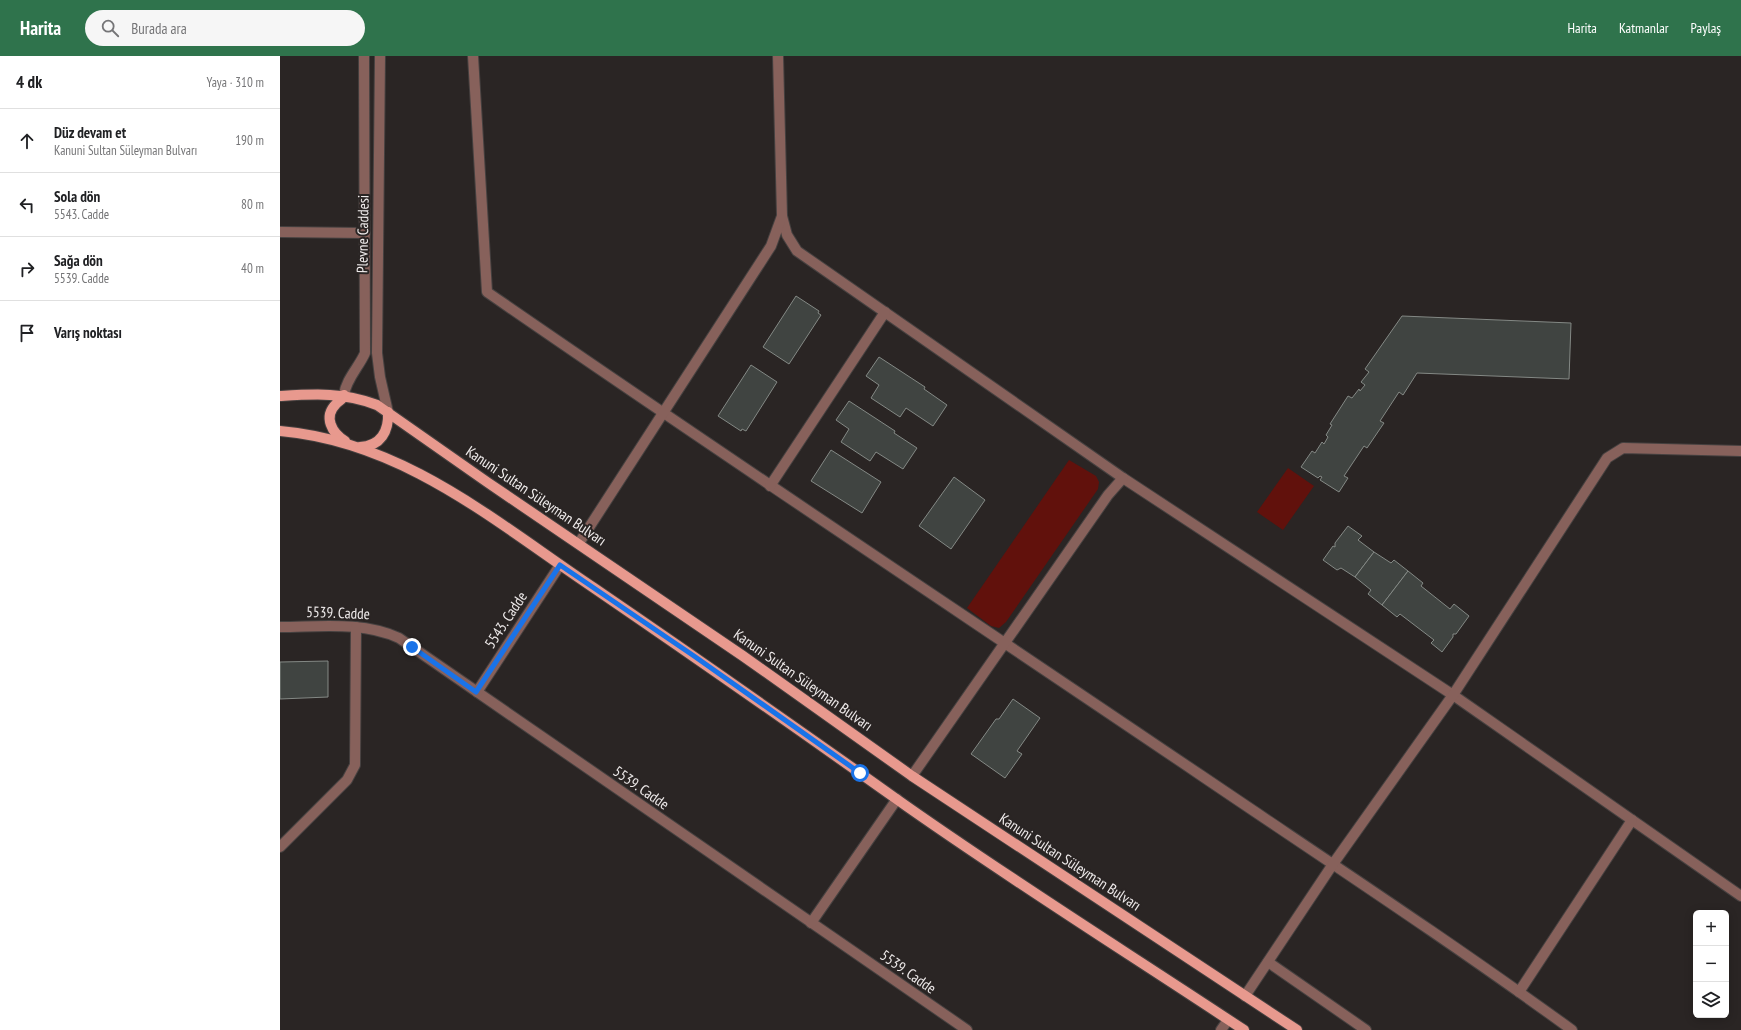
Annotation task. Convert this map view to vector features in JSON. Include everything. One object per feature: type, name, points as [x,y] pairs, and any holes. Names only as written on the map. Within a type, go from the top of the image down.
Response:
[{"type":"main road","name":"Kanuni Sultan Süleyman Bulvarı","points":[[280,396],[312,394],[344,395],[377,404],[452,458],[743,656],[912,776],[1297,1030]]},
{"type":"main road","points":[[344,395],[330,413],[330,424],[338,437],[347,443]]},
{"type":"main road","points":[[360,447],[370,447],[380,440],[388,420],[388,412]]},
{"type":"main road","points":[[280,430],[319,436],[360,447],[389,458],[438,484],[560,565],[798,728],[897,799],[1244,1030]]},
{"type":"street","points":[[472,56],[488,292],[770,486],[1332,864],[1572,1030]]},
{"type":"street","points":[[778,56],[782,216],[787,235],[797,251],[1123,478],[1453,695],[1741,896]]},
{"type":"street","points":[[364,58],[380,58]]},
{"type":"street","name":"Plevne Caddesi","points":[[344,395],[345,386],[365,353],[364,58]]},
{"type":"street","name":"Plevne Caddesi","points":[[380,58],[377,353],[388,412]]},
{"type":"street","points":[[579,543],[664,414],[771,246],[782,216]]},
{"type":"street","points":[[280,232],[365,233]]},
{"type":"street","points":[[770,486],[885,312]]},
{"type":"street","points":[[1245,996],[1332,864],[1453,695],[1607,458],[1623,448],[1741,451]]},
{"type":"street","points":[[912,776],[1108,495],[1123,478]]},
{"type":"street","name":"5543. Cadde","points":[[476,692],[560,565]]},
{"type":"street","points":[[280,847],[347,780],[355,765],[356,626]]},
{"type":"street","name":"5539. Cadde","points":[[280,627],[356,626],[385,632],[399,638],[966,1030]]},
{"type":"street","points":[[811,923],[897,799]]},
{"type":"street","points":[[1519,992],[1632,820]]},
{"type":"street","points":[[1268,962],[1366,1030]]},
{"type":"street","points":[[1221,1030],[1228,1020]]},
{"type":"shaded area","points":[[1069,460],[1096,476],[1099,482],[1098,489],[1006,622],[999,628],[991,626],[967,608]]},
{"type":"shaded area","points":[[1288,468],[1314,486],[1283,530],[1257,512]]},
{"type":"building","points":[[796,296],[819,311],[818,313],[821,315],[789,364],[763,347]]},
{"type":"building","points":[[1402,316],[1571,323],[1569,379],[1417,373],[1403,395],[1399,392],[1380,421],[1384,423],[1367,448],[1364,446],[1344,476],[1348,478],[1339,492],[1320,480],[1322,477],[1320,476],[1318,478],[1301,467],[1312,451],[1315,453],[1322,442],[1324,444],[1328,437],[1326,435],[1332,425],[1330,424],[1348,396],[1352,398],[1359,389],[1360,391],[1365,385],[1361,382],[1369,372],[1365,369]]},
{"type":"building","points":[[879,357],[925,387],[924,389],[947,405],[933,426],[906,408],[900,417],[871,398],[879,385],[866,376]]},
{"type":"building","points":[[751,365],[777,382],[746,431],[742,429],[741,431],[718,416]]},
{"type":"building","points":[[849,401],[895,431],[894,433],[917,448],[903,469],[876,452],[870,461],[841,442],[849,429],[836,420]]},
{"type":"building","points":[[831,450],[881,482],[862,513],[811,481]]},
{"type":"building","points":[[954,477],[985,500],[951,549],[919,526]]},
{"type":"building","points":[[1348,526],[1362,536],[1358,540],[1374,552],[1355,577],[1341,568],[1337,570],[1323,560],[1333,546],[1335,547],[1335,543]]},
{"type":"building","points":[[1374,552],[1391,563],[1394,560],[1408,571],[1382,605],[1368,594],[1371,590],[1355,577]]},
{"type":"building","points":[[1408,571],[1423,583],[1421,586],[1450,609],[1454,604],[1469,616],[1456,634],[1453,634],[1453,637],[1442,652],[1431,643],[1434,640],[1400,614],[1397,617],[1382,605]]},
{"type":"building","points":[[328,661],[328,697],[280,699],[280,662]]},
{"type":"building","points":[[1013,699],[1040,718],[1017,751],[1022,754],[1005,778],[971,754],[996,719],[999,719]]},
{"type":"route","points":[[412,647],[476,692],[560,565],[798,728],[860,773]]}]
